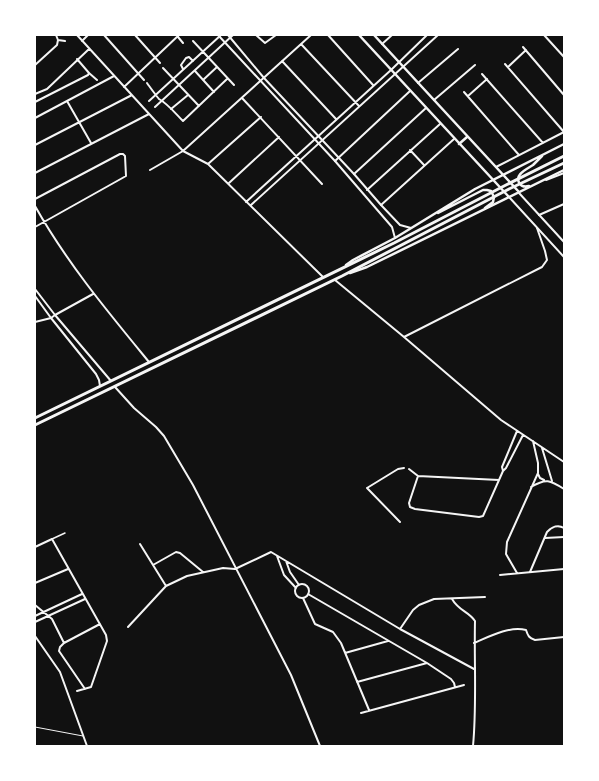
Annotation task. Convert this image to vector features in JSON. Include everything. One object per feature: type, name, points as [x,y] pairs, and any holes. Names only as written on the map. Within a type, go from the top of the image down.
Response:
[{"type":"highway","points":[[35,418],[394,243],[564,156]]},
{"type":"highway","points":[[35,425],[334,280],[509,189],[564,163]]},
{"type":"main road","points":[[359,35],[509,198]]},
{"type":"main road","points":[[374,35],[466,137],[519,192]]},
{"type":"main road","points":[[459,144],[466,137]]},
{"type":"main road","points":[[341,269],[353,260],[412,228],[463,195],[564,144]]},
{"type":"main road","points":[[533,185],[524,187],[519,183],[519,177],[522,172],[532,166],[544,154]]},
{"type":"main road","points":[[342,276],[367,268],[564,170]]},
{"type":"main road","points":[[429,217],[452,207],[483,190],[490,190],[494,195],[493,202],[478,213]]},
{"type":"street","points":[[35,65],[57,45],[58,40],[56,35]]},
{"type":"street","points":[[77,35],[183,151],[208,164],[323,278]]},
{"type":"street","points":[[82,40],[88,35]]},
{"type":"street","points":[[104,35],[144,80]]},
{"type":"street","points":[[136,35],[160,63]]},
{"type":"street","points":[[149,101],[219,35],[335,161],[392,227],[395,238]]},
{"type":"street","points":[[155,107],[229,36],[232,35]]},
{"type":"street","points":[[256,35],[265,43],[276,35]]},
{"type":"street","points":[[150,170],[183,151],[311,35]]},
{"type":"street","points":[[328,35],[373,85]]},
{"type":"street","points":[[382,44],[392,35]]},
{"type":"street","points":[[246,202],[391,70],[427,35]]},
{"type":"street","points":[[250,205],[438,35]]},
{"type":"street","points":[[124,87],[178,36],[183,43]]},
{"type":"street","points":[[229,36],[264,78],[339,157],[400,225],[412,228]]},
{"type":"street","points":[[546,36],[564,57]]},
{"type":"street","points":[[58,40],[65,41]]},
{"type":"street","points":[[193,41],[234,85]]},
{"type":"street","points":[[301,44],[359,106]]},
{"type":"street","points":[[524,47],[564,95]]},
{"type":"street","points":[[35,94],[47,89],[89,49]]},
{"type":"street","points":[[418,83],[458,49]]},
{"type":"street","points":[[508,67],[526,50]]},
{"type":"street","points":[[183,69],[181,65],[186,58],[190,57],[193,61]]},
{"type":"street","points":[[77,59],[97,80]]},
{"type":"street","points":[[282,61],[336,119]]},
{"type":"street","points":[[495,168],[564,132],[505,64]]},
{"type":"street","points":[[433,100],[475,65]]},
{"type":"street","points":[[203,80],[217,67]]},
{"type":"street","points":[[163,68],[199,106]]},
{"type":"street","points":[[194,70],[214,92]]},
{"type":"street","points":[[35,102],[88,76],[89,73]]},
{"type":"street","points":[[482,74],[543,143]]},
{"type":"street","points":[[35,118],[114,76]]},
{"type":"street","points":[[147,83],[157,97],[183,121],[228,79]]},
{"type":"street","points":[[468,96],[487,79]]},
{"type":"street","points":[[47,89],[50,94]]},
{"type":"street","points":[[335,161],[410,91]]},
{"type":"street","points":[[464,92],[519,155]]},
{"type":"street","points":[[171,109],[188,94]]},
{"type":"street","points":[[35,145],[132,95]]},
{"type":"street","points":[[242,98],[297,155],[322,184]]},
{"type":"street","points":[[67,101],[91,144]]},
{"type":"street","points":[[354,174],[426,108]]},
{"type":"street","points":[[35,172],[149,114]]},
{"type":"street","points":[[208,164],[261,117]]},
{"type":"street","points":[[367,190],[440,124]]},
{"type":"street","points":[[228,183],[279,137]]},
{"type":"street","points":[[381,205],[454,138]]},
{"type":"street","points":[[410,150],[424,165]]},
{"type":"street","points":[[35,199],[120,154],[125,156],[126,176],[35,227]]},
{"type":"street","points":[[541,181],[564,173]]},
{"type":"street","points":[[519,192],[564,242]]},
{"type":"street","points":[[509,198],[564,257]]},
{"type":"street","points":[[539,215],[563,205]]},
{"type":"street","points":[[35,206],[44,222],[93,294],[149,362]]},
{"type":"street","points":[[404,337],[542,267],[547,260],[537,228]]},
{"type":"street","points":[[334,280],[404,337],[501,420],[564,462]]},
{"type":"street","points":[[35,289],[55,315],[111,380]]},
{"type":"street","points":[[35,322],[51,318],[93,294]]},
{"type":"street","points":[[35,296],[96,374],[100,386]]},
{"type":"street","points":[[114,386],[134,408],[164,436],[193,485],[291,675],[320,746]]},
{"type":"street","points":[[503,471],[502,467],[517,431]]},
{"type":"street","points":[[418,476],[409,503],[410,507],[414,509],[479,517],[483,516],[503,471],[523,435]]},
{"type":"street","points":[[533,441],[537,456],[538,473],[540,478],[545,481]]},
{"type":"street","points":[[541,447],[552,481]]},
{"type":"street","points":[[537,456],[544,454]]},
{"type":"street","points":[[400,522],[367,488],[398,469],[404,468]]},
{"type":"street","points":[[410,469],[418,476],[499,480]]},
{"type":"street","points":[[517,573],[506,554],[507,542],[538,473]]},
{"type":"street","points":[[531,487],[540,482],[552,481],[564,489]]},
{"type":"street","points":[[530,572],[548,532],[552,527],[557,526],[564,528]]},
{"type":"street","points":[[35,547],[65,533]]},
{"type":"street","points":[[545,538],[564,537]]},
{"type":"street","points":[[52,540],[100,624],[107,640],[91,687],[77,691]]},
{"type":"street","points":[[140,544],[166,586]]},
{"type":"street","points":[[153,565],[176,552],[180,553],[203,572]]},
{"type":"street","points":[[128,627],[166,586],[186,576],[223,568],[235,569],[272,552],[400,628],[474,669]]},
{"type":"street","points":[[276,555],[284,575],[296,588]]},
{"type":"street","points":[[286,561],[290,572],[299,585],[304,585],[307,588],[308,594]]},
{"type":"street","points":[[35,583],[68,569]]},
{"type":"street","points":[[500,575],[564,569]]},
{"type":"street","points":[[284,575],[290,572]]},
{"type":"street","points":[[299,585],[295,592],[297,596],[303,598],[315,624],[333,632],[341,643],[368,710]]},
{"type":"street","points":[[35,616],[82,594]]},
{"type":"street","points":[[303,598],[308,594]]},
{"type":"street","points":[[308,594],[427,663],[451,679],[454,682],[455,687]]},
{"type":"street","points":[[400,628],[413,610],[419,605],[434,599],[485,597]]},
{"type":"street","points":[[35,622],[85,598]]},
{"type":"street","points":[[452,599],[456,607],[472,616],[475,621],[474,669],[476,702],[473,746]]},
{"type":"street","points":[[35,605],[52,619],[64,643]]},
{"type":"street","points":[[85,689],[59,651],[60,647],[64,643],[100,624]]},
{"type":"street","points":[[474,643],[508,630],[519,628],[526,630],[528,636],[535,640],[564,637]]},
{"type":"street","points":[[35,636],[60,672],[87,746]]},
{"type":"street","points":[[345,653],[389,641]]},
{"type":"street","points":[[357,682],[427,663]]},
{"type":"street","points":[[361,713],[464,685]]},
{"type":"lane","points":[[35,727],[84,736]]}]
